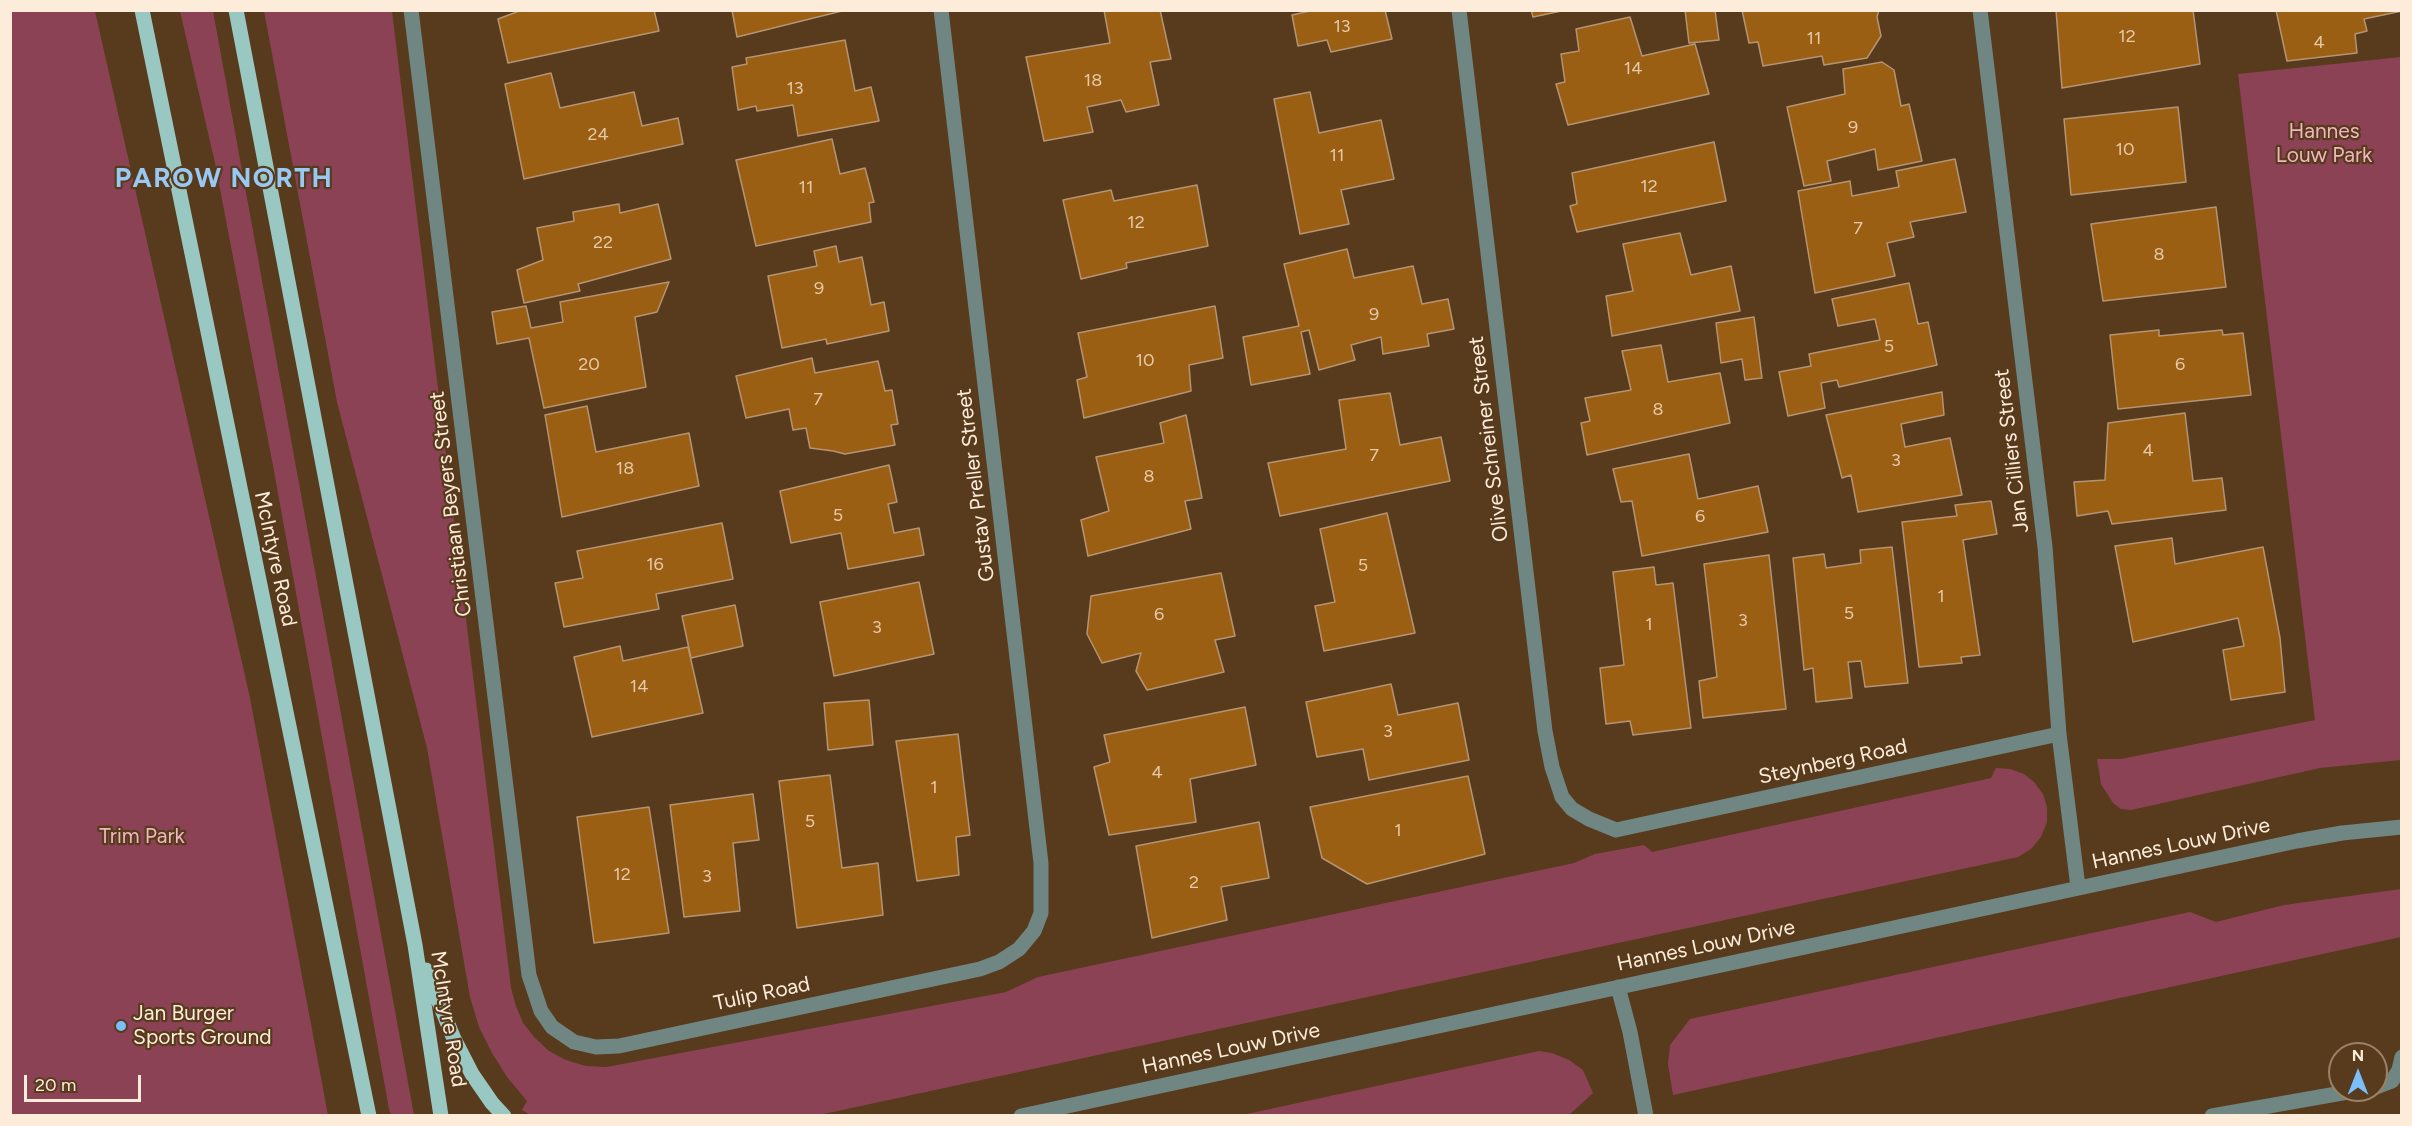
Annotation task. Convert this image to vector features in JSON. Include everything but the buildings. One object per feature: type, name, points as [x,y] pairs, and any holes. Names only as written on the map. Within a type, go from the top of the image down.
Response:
[{"type":"main road","name":"McIntyre Road","points":[[142,10],[152,70],[369,1116]]},
{"type":"main road","name":"McIntyre Road","points":[[236,10],[415,945],[441,1116]]},
{"type":"main road","points":[[415,945],[462,1056],[479,1086],[504,1116]]},
{"type":"street","name":"Christiaan Beyers Street","points":[[411,10],[525,953],[534,992]]},
{"type":"street","name":"Gustav Preller Street","points":[[941,10],[1041,863],[1041,913],[1034,931],[1019,949]]},
{"type":"street","name":"Olive Schreiner Street","points":[[1459,10],[1545,731],[1552,767],[1562,797],[1572,809],[1580,814],[1616,830]]},
{"type":"street","name":"Jan Cilliers Street","points":[[1980,10],[2045,547],[2059,734],[2078,887]]},
{"type":"street","name":"Steynberg Road","points":[[1616,830],[2059,734]]},
{"type":"street","name":"Hannes Louw Drive","points":[[1031,1114],[2297,841],[2342,833],[2402,827]]},
{"type":"street","name":"Tulip Road","points":[[534,992],[541,1011],[552,1027],[586,1046],[608,1047],[980,969],[999,962],[1019,949]]},
{"type":"street","points":[[1618,987],[1630,1032],[1647,1116]]},
{"type":"street","points":[[2388,1082],[2392,1081],[2399,1070],[2402,1057]]},
{"type":"street","points":[[2212,1116],[2328,1095]]},
{"type":"green space","name":"Trim Park","points":[[10,11],[95,11],[250,698],[328,1115],[11,1115]]},
{"type":"green space","points":[[180,11],[213,11],[414,1115],[391,1115],[389,1109],[274,471],[215,163]]},
{"type":"green space","points":[[264,11],[392,11],[511,988],[523,1023],[549,1051],[566,1060],[586,1066],[606,1067],[1006,992],[1038,977],[1574,863],[1595,854],[1644,845],[1652,852],[1991,778],[1996,768],[2010,769],[2024,774],[2043,794],[2047,807],[2047,822],[2041,837],[2031,849],[2018,857],[819,1115],[530,1115],[522,1110],[527,1101],[507,1077],[492,1053],[479,1027],[470,997],[427,748],[337,402]]},
{"type":"green space","name":"Hannes Louw Park","points":[[2401,57],[2401,760],[2320,768],[2131,810],[2121,809],[2113,803],[2101,784],[2097,759],[2121,759],[2315,720],[2238,74]]},
{"type":"green space","points":[[2401,889],[2401,937],[1673,1095],[1668,1064],[1670,1045],[1690,1019],[2190,912],[2216,922],[2284,905]]},
{"type":"green space","points":[[1539,1051],[1552,1053],[1569,1060],[1583,1070],[1593,1093],[1569,1115],[1242,1115]]},
{"type":"place","name":"Jan Burger Sports Ground","points":[[121,1026]]},
{"type":"district","name":"PAROW NORTH","points":[[224,179]]}]
